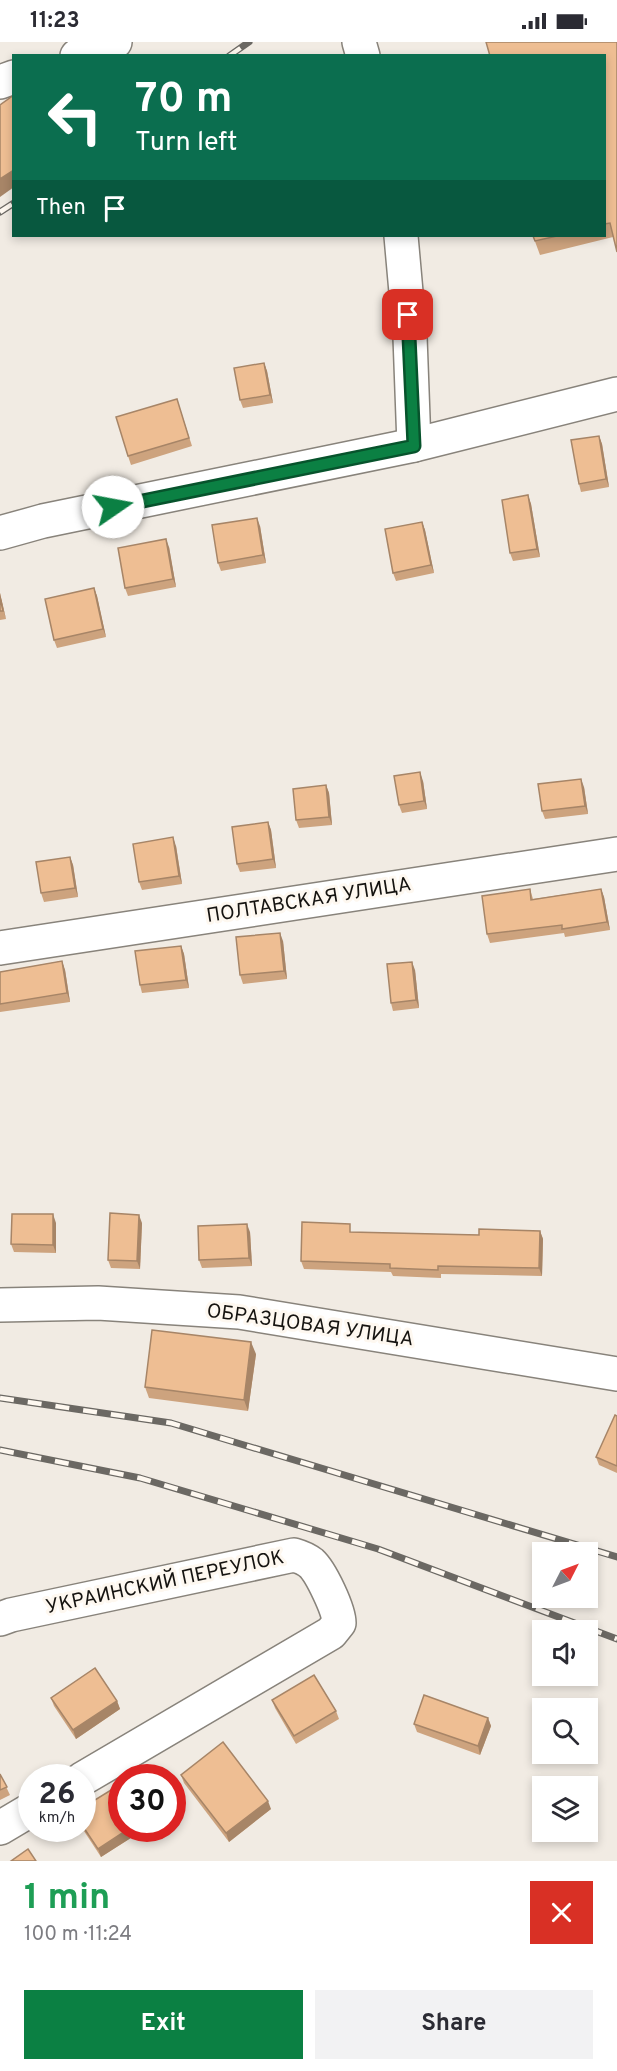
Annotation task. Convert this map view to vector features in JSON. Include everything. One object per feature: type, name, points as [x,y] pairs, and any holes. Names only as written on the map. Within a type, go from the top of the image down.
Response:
[{"type":"street","points":[[82,54],[115,42]]},
{"type":"street","points":[[401,237],[410,337],[414,446]]},
{"type":"street","points":[[0,533],[43,521],[414,446],[617,394]]},
{"type":"street","name":"ПОЛТАВСКАЯ УЛИЦА","points":[[0,948],[617,854]]},
{"type":"street","name":"ОБРАЗЦОВАЯ УЛИЦА","points":[[0,1305],[98,1303],[239,1312],[617,1374]]},
{"type":"street","name":"УКРАИНСКИЙ ПЕРЕУЛОК","points":[[0,1619],[294,1555],[304,1558],[313,1565],[339,1615],[339,1623],[323,1639],[96,1771]]},
{"type":"street","points":[[0,1828],[18,1817]]},
{"type":"building","points":[[486,42],[617,42],[617,252],[610,223],[606,224],[606,54],[489,54]]},
{"type":"building","points":[[12,96],[12,171],[0,179],[0,105]]},
{"type":"building","points":[[533,237],[553,237],[535,241]]},
{"type":"building","points":[[264,363],[270,395],[240,400],[234,368]]},
{"type":"building","points":[[177,399],[189,438],[128,456],[116,417]]},
{"type":"building","points":[[599,436],[606,479],[579,484],[571,440]]},
{"type":"building","points":[[528,495],[537,549],[510,553],[502,500]]},
{"type":"building","points":[[257,518],[263,555],[218,563],[212,525]]},
{"type":"building","points":[[422,522],[431,565],[393,573],[385,529]]},
{"type":"building","points":[[166,539],[173,579],[125,588],[118,548]]},
{"type":"building","points":[[94,588],[103,629],[54,640],[45,599]]},
{"type":"building","points":[[420,772],[424,801],[399,805],[394,776]]},
{"type":"building","points":[[581,779],[585,806],[542,811],[538,784]]},
{"type":"building","points":[[326,785],[329,817],[296,820],[293,789]]},
{"type":"building","points":[[268,822],[273,859],[237,864],[232,827]]},
{"type":"building","points":[[173,837],[179,876],[139,882],[133,844]]},
{"type":"building","points":[[70,857],[75,888],[41,893],[36,862]]},
{"type":"building","points":[[530,889],[531,900],[601,889],[607,922],[562,929],[562,925],[487,934],[482,896]]},
{"type":"building","points":[[280,933],[284,971],[240,975],[236,937]]},
{"type":"building","points":[[181,946],[186,980],[140,985],[135,951]]},
{"type":"building","points":[[62,961],[67,993],[0,1004],[0,972]]},
{"type":"building","points":[[412,962],[416,1000],[391,1003],[387,964]]},
{"type":"building","points":[[110,1213],[139,1215],[137,1261],[108,1260]]},
{"type":"building","points":[[12,1214],[53,1214],[53,1245],[11,1244]]},
{"type":"building","points":[[302,1222],[350,1224],[350,1232],[479,1235],[479,1229],[540,1231],[539,1268],[438,1266],[438,1270],[390,1268],[390,1264],[301,1261]]},
{"type":"building","points":[[247,1224],[249,1258],[199,1260],[198,1226]]},
{"type":"building","points":[[152,1330],[251,1342],[244,1400],[145,1387]]},
{"type":"building","points":[[615,1415],[617,1416],[617,1466],[596,1457]]},
{"type":"building","points":[[95,1668],[117,1701],[73,1730],[51,1698]]},
{"type":"building","points":[[314,1675],[336,1711],[294,1736],[272,1700]]},
{"type":"building","points":[[424,1695],[488,1718],[478,1746],[414,1724]]},
{"type":"building","points":[[223,1742],[268,1801],[226,1833],[186,1781],[186,1771]]},
{"type":"building","points":[[0,1774],[7,1787],[0,1790]]},
{"type":"building","points":[[108,1792],[109,1842],[98,1849],[93,1842],[96,1842],[96,1799]]},
{"type":"building","points":[[28,1849],[36,1861],[11,1861]]},
{"type":"railway","points":[[232,54],[249,42]]},
{"type":"railway","points":[[0,212],[12,204]]},
{"type":"railway","points":[[0,1398],[171,1423],[617,1557]]},
{"type":"railway","points":[[0,1450],[140,1478],[378,1549],[617,1639]]},
{"type":"route","points":[[113,507],[414,446],[408,315]]}]
